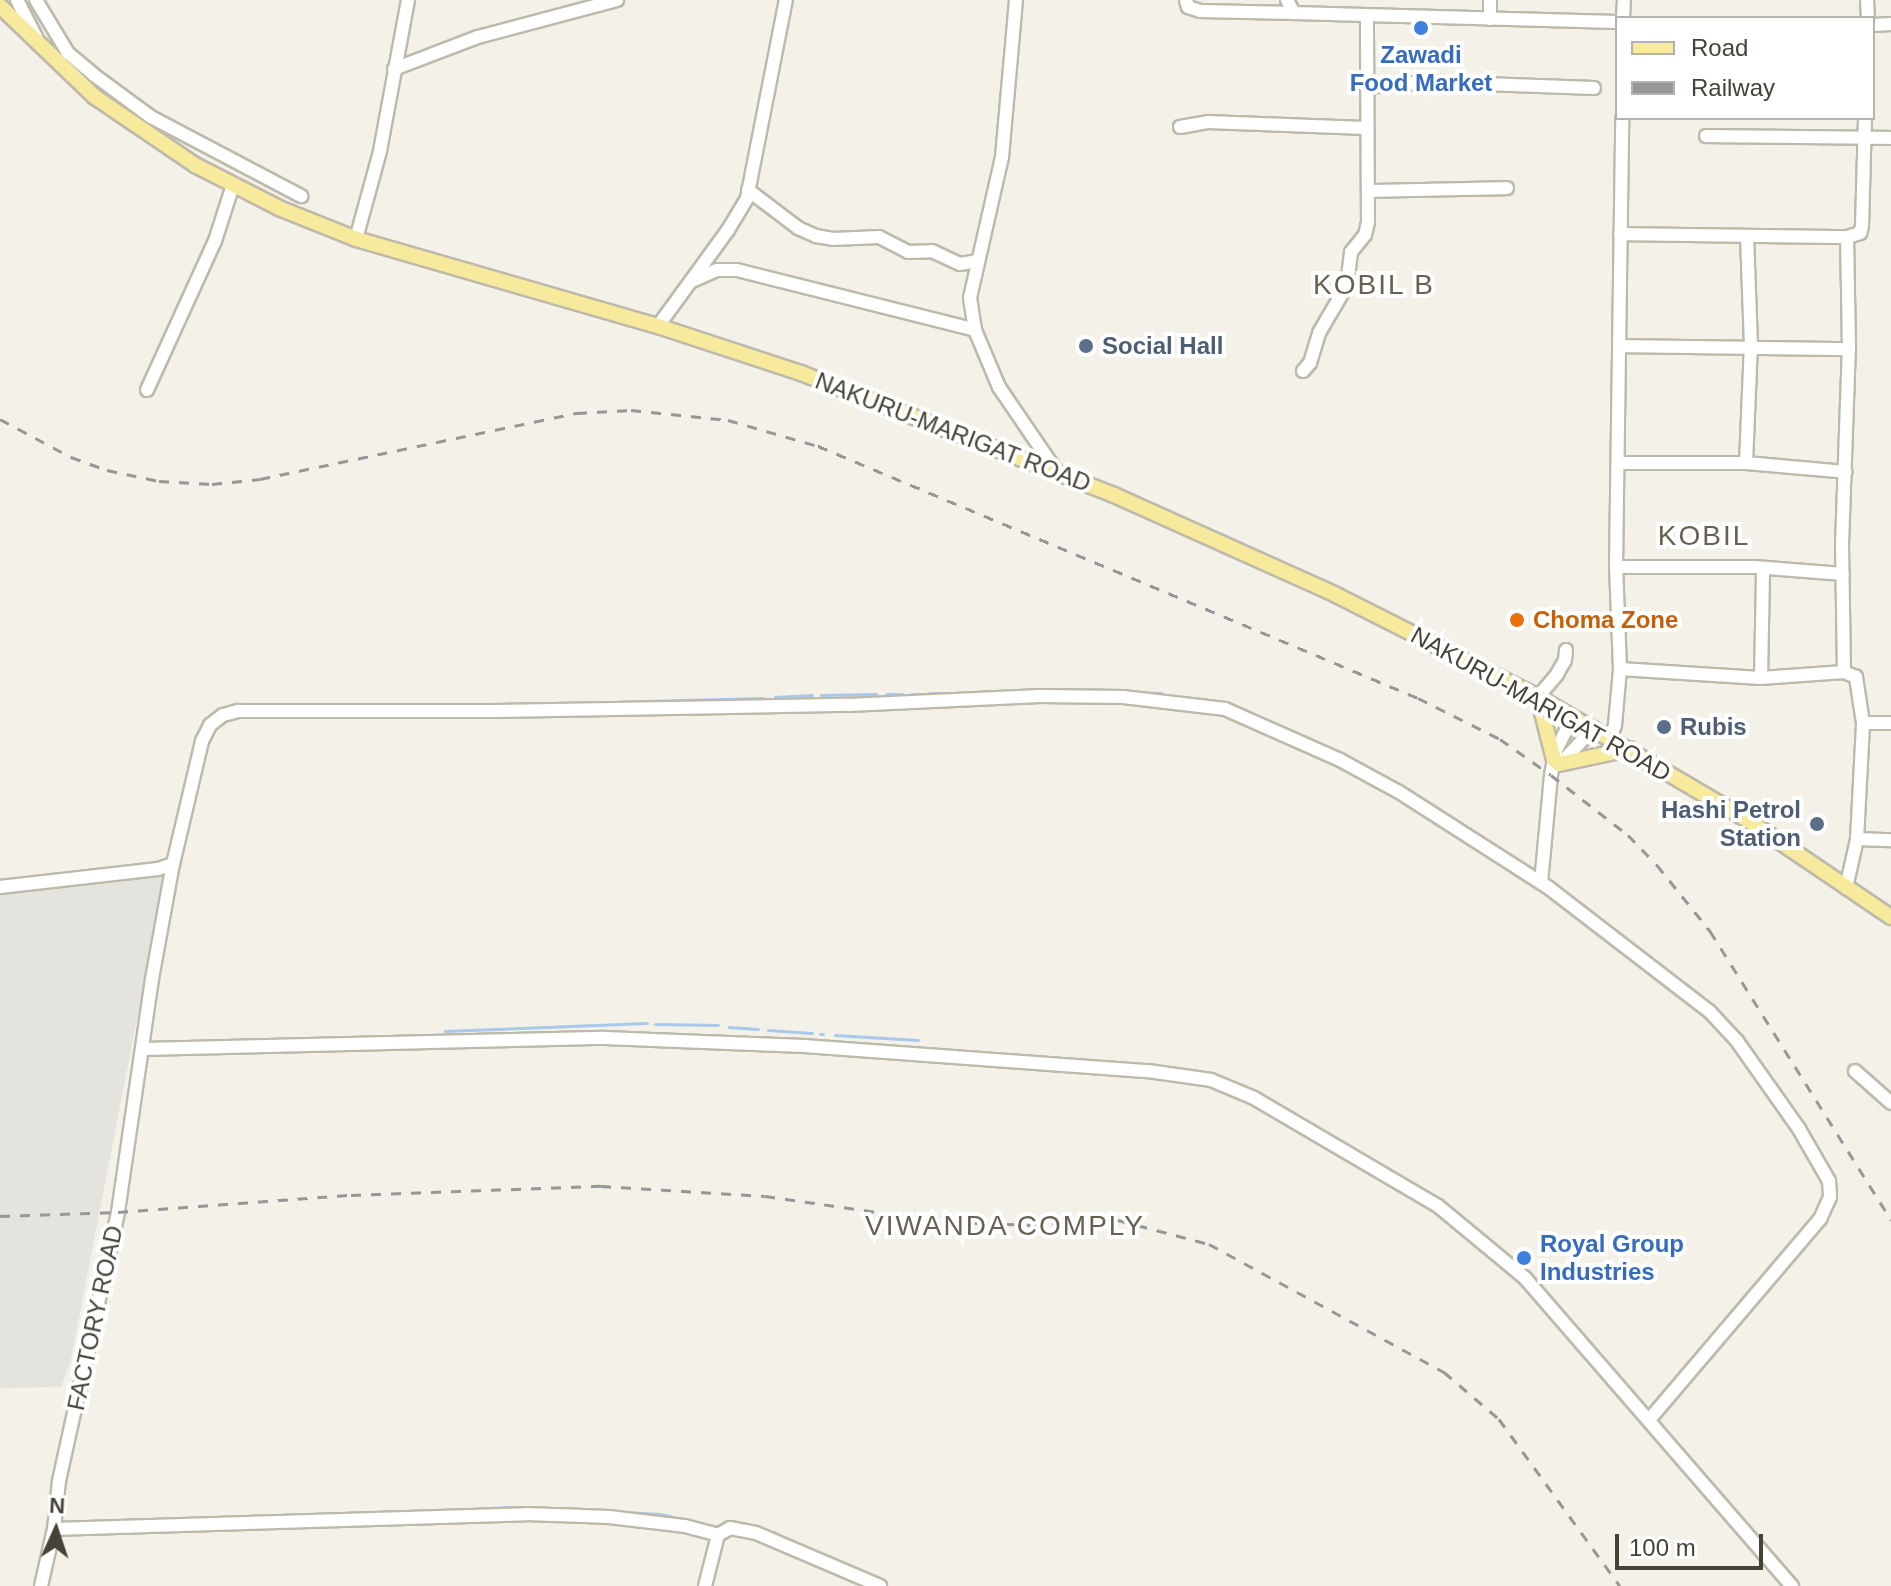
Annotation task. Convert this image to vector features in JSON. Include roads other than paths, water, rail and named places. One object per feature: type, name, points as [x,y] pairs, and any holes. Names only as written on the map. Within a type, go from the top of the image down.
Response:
[{"type":"main road","name":"NAKURU-MARIGAT ROAD","points":[[0,6],[95,97],[141,130],[233,185],[313,224],[658,326],[872,398],[1057,472],[1336,595],[1538,697],[1746,819],[1891,917]]},
{"type":"main road","points":[[1538,697],[1555,764],[1629,749]]},
{"type":"street","points":[[36,0],[68,53],[94,75],[151,117],[301,196]]},
{"type":"street","points":[[356,239],[380,151],[408,0]]},
{"type":"street","points":[[394,69],[478,37],[617,0]]},
{"type":"street","points":[[658,326],[728,230],[748,190],[786,0]]},
{"type":"street","points":[[1016,0],[1002,157],[970,298],[975,330],[999,387],[1057,472]]},
{"type":"street","points":[[1186,0],[1188,7],[1200,11],[1615,22]]},
{"type":"street","points":[[1287,0],[1294,13]]},
{"type":"street","points":[[1388,0],[1394,15]]},
{"type":"street","points":[[1490,0],[1490,19]]},
{"type":"street","points":[[18,1],[46,53]]},
{"type":"street","points":[[1303,371],[1310,363],[1319,333],[1347,285],[1353,246],[1365,235],[1368,191],[1365,128],[1367,15]]},
{"type":"street","points":[[1366,87],[1429,82],[1594,88]]},
{"type":"street","points":[[1610,739],[1615,725],[1620,669],[1616,567],[1622,120]]},
{"type":"street","points":[[1620,234],[1847,237],[1860,233],[1865,120]]},
{"type":"street","points":[[1180,127],[1208,122],[1365,128]]},
{"type":"street","points":[[1706,136],[1891,138]]},
{"type":"street","points":[[147,390],[215,241],[233,185]]},
{"type":"street","points":[[1368,191],[1507,188]]},
{"type":"street","points":[[748,190],[798,228],[816,236],[833,239],[879,237],[908,252],[932,251],[960,264],[977,261]]},
{"type":"street","points":[[1746,463],[1751,345],[1747,236]]},
{"type":"street","points":[[1844,672],[1843,574],[1849,349],[1847,237]]},
{"type":"street","points":[[690,281],[717,270],[737,270],[975,330]]},
{"type":"street","points":[[1620,346],[1751,345],[1849,349]]},
{"type":"street","points":[[1618,463],[1746,463],[1846,472]]},
{"type":"street","points":[[1616,567],[1843,574]]},
{"type":"street","points":[[1761,678],[1763,570]]},
{"type":"street","points":[[1538,697],[1565,660],[1566,650]]},
{"type":"street","points":[[1620,669],[1761,678],[1844,672],[1856,677],[1863,723],[1857,839],[1846,888]]},
{"type":"street","name":"FACTORY ROAD","points":[[41,1586],[54,1529],[59,1481],[118,1212],[152,979],[173,864],[202,741],[210,725],[223,715],[238,711],[849,705],[1040,696],[1181,702],[1239,714],[1390,787],[1541,883],[1607,930],[1710,1012],[1737,1041],[1799,1129],[1830,1185],[1828,1205],[1814,1227],[1649,1420]]},
{"type":"street","points":[[1541,883],[1555,764],[1573,717]]},
{"type":"street","points":[[1863,723],[1891,723]]},
{"type":"street","points":[[1555,764],[1594,728]]},
{"type":"street","points":[[1857,839],[1891,840]]},
{"type":"street","points":[[0,887],[158,869],[173,864]]},
{"type":"street","points":[[144,1049],[605,1038],[804,1046],[1148,1071],[1211,1080],[1254,1098],[1438,1206],[1525,1278],[1792,1586]]},
{"type":"street","points":[[1855,1071],[1891,1103]]},
{"type":"street","points":[[54,1529],[527,1514],[651,1521],[718,1535],[730,1528],[756,1533],[880,1586]]},
{"type":"street","points":[[705,1586],[718,1535]]},
{"type":"waterway","points":[[1097,691],[1161,693]]},
{"type":"waterway","points":[[929,693],[967,693]]},
{"type":"waterway","points":[[821,695],[876,694]]},
{"type":"waterway","points":[[886,694],[902,694]]},
{"type":"waterway","points":[[911,694],[922,694]]},
{"type":"waterway","points":[[775,697],[812,695]]},
{"type":"waterway","points":[[645,701],[763,698]]},
{"type":"waterway","points":[[445,1031],[647,1023]]},
{"type":"waterway","points":[[655,1024],[718,1025]]},
{"type":"waterway","points":[[729,1027],[758,1029]]},
{"type":"waterway","points":[[768,1030],[812,1033]]},
{"type":"waterway","points":[[835,1035],[918,1040]]},
{"type":"waterway","points":[[452,1510],[508,1507],[583,1509]]},
{"type":"waterway","points":[[604,1511],[660,1514],[722,1528]]},
{"type":"waterway","points":[[737,1524],[759,1527]]},
{"type":"waterway","points":[[774,1532],[784,1539]]},
{"type":"railway","points":[[0,419],[71,457],[107,470],[159,481],[212,484],[260,479],[577,413],[631,410],[728,420],[818,446],[1418,698],[1500,739],[1628,835],[1657,865],[1710,931],[1891,1220]]},
{"type":"railway","points":[[0,1216],[118,1212],[351,1195],[601,1186],[765,1196],[947,1222],[1032,1225],[1118,1220],[1209,1244],[1444,1372],[1499,1419],[1620,1586]]},
{"type":"place","name":"Zawadi Food Market","points":[[1421,28]]},
{"type":"place","name":"Social Hall","points":[[1086,346]]},
{"type":"place","name":"Choma Zone","points":[[1517,620]]},
{"type":"place","name":"Rubis","points":[[1664,727]]},
{"type":"place","name":"Hashi Petrol Station","points":[[1817,824]]},
{"type":"place","name":"Royal Group Industries","points":[[1524,1258]]},
{"type":"district","name":"KOBIL B","points":[[1374,285]]},
{"type":"district","name":"KOBIL","points":[[1704,536]]},
{"type":"district","name":"VIWANDA COMPLY","points":[[1005,1226]]}]
